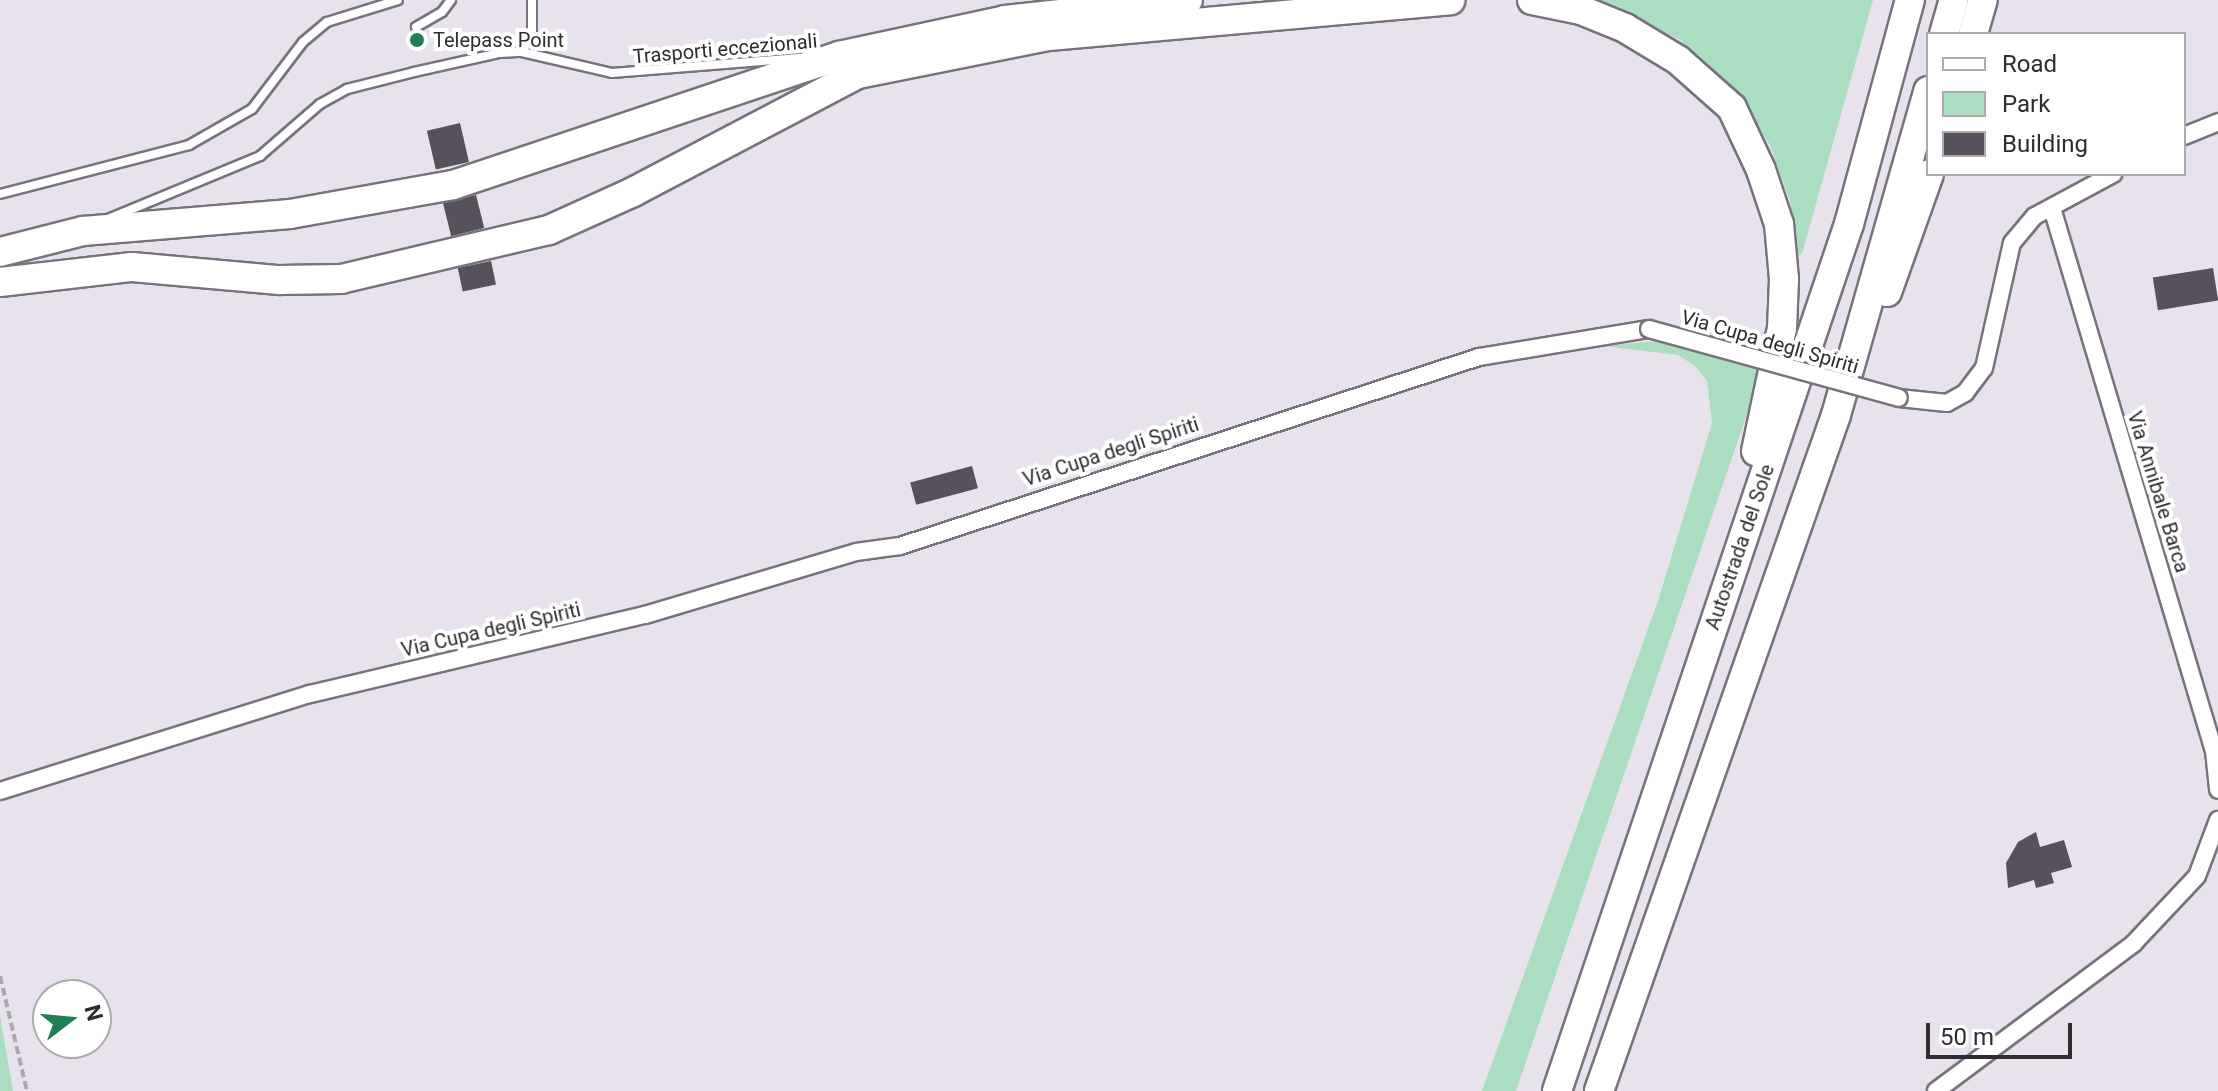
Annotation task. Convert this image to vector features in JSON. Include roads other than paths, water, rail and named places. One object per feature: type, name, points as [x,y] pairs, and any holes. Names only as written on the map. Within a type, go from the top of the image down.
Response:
[{"type":"highway","points":[[0,252],[83,231],[290,214],[453,185],[839,56],[1005,20],[1188,0]]},
{"type":"highway","points":[[0,282],[132,267],[279,280],[341,279],[549,230],[633,192],[858,74],[1049,36],[1450,0]]},
{"type":"highway","points":[[1532,0],[1581,10],[1625,28],[1678,60],[1732,108],[1761,170],[1779,224],[1782,328],[1730,577]]},
{"type":"highway","name":"Autostrada del Sole","points":[[1557,1091],[1849,224],[1910,0]]},
{"type":"highway","points":[[1945,32],[1954,0]]},
{"type":"highway","points":[[1974,32],[1983,0]]},
{"type":"highway","points":[[1836,415],[1926,98]]},
{"type":"highway","points":[[1599,1091],[1836,415],[1901,258],[1928,176]]},
{"type":"street","points":[[2186,135],[2218,122]]},
{"type":"street","name":"Via Cupa degli Spiriti","points":[[0,791],[310,694],[645,615],[856,552],[900,546],[1479,357],[1649,329],[1899,398],[1947,403],[1965,393],[1984,368],[2012,243],[2035,216],[2109,176]]},
{"type":"street","name":"Via Annibale Barca","points":[[2052,208],[2214,751],[2218,790]]},
{"type":"street","points":[[1936,1091],[2133,944],[2197,876],[2218,820]]},
{"type":"lane","points":[[0,194],[189,145],[252,109],[303,42],[327,22],[398,0]]},
{"type":"lane","points":[[416,27],[442,12],[451,0]]},
{"type":"lane","points":[[522,52],[536,13],[532,0]]},
{"type":"lane","name":"Trasporti eccezionali","points":[[83,231],[260,156],[320,104],[347,89],[500,53],[522,52],[612,73],[839,56]]},
{"type":"place","name":"Telepass Point","points":[[417,40]]}]
